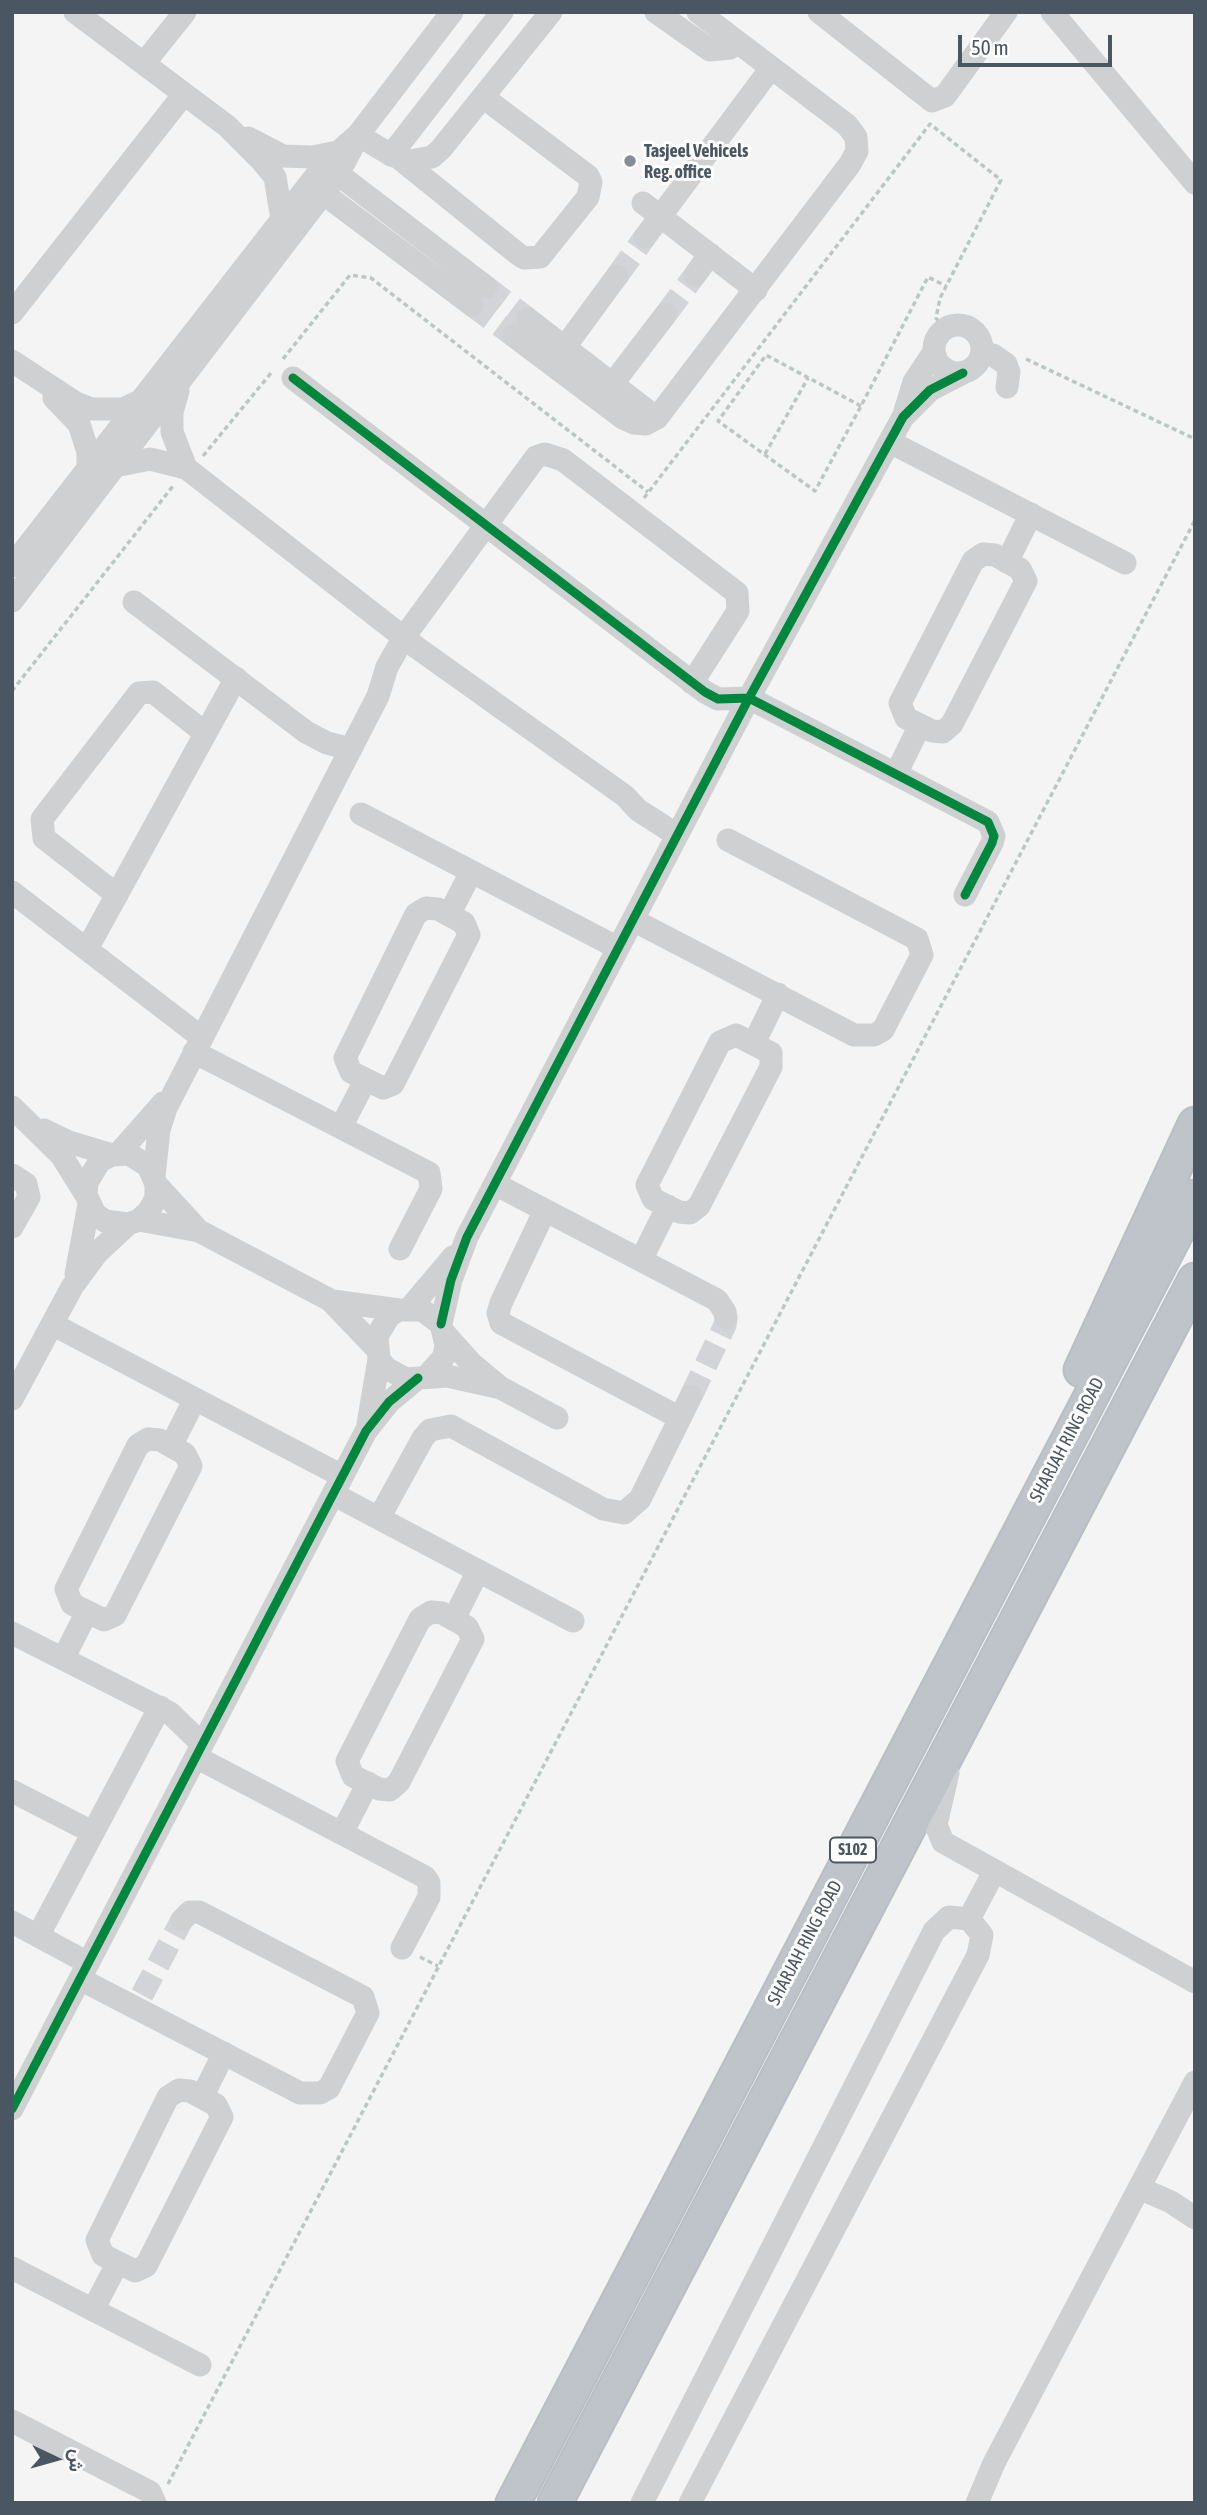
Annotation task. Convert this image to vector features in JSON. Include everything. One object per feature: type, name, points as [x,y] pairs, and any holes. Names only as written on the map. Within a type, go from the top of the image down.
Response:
[{"type":"highway","points":[[1009,1551],[1079,1374],[1195,1124]]},
{"type":"highway","name":"SHARJAH RING ROAD","points":[[513,2503],[1195,1197]]},
{"type":"highway","name":"SHARJAH RING ROAD","points":[[555,2503],[1195,1280]]},
{"type":"highway","points":[[575,2465],[576,2503]]},
{"type":"street","points":[[75,12],[227,126],[283,156],[313,157],[338,163],[439,265]]},
{"type":"street","points":[[145,62],[185,12]]},
{"type":"street","points":[[12,566],[282,219],[338,163],[452,12]]},
{"type":"street","points":[[395,156],[502,12]]},
{"type":"street","points":[[395,156],[410,161],[432,157],[484,97],[551,12]]},
{"type":"street","points":[[656,12],[710,50],[730,48],[738,43]]},
{"type":"street","points":[[521,328],[607,392],[634,424],[646,424],[657,418],[756,290],[857,151],[856,137],[847,125],[698,12]]},
{"type":"street","points":[[820,12],[932,101],[945,96],[1006,12]]},
{"type":"street","points":[[1052,12],[1195,183]]},
{"type":"street","points":[[645,237],[652,210],[771,68]]},
{"type":"street","points":[[12,313],[184,94]]},
{"type":"street","points":[[358,135],[395,156],[517,254],[524,258],[540,257],[588,197],[591,183],[588,176],[484,97]]},
{"type":"street","points":[[227,126],[275,177],[282,219]]},
{"type":"street","points":[[12,601],[324,194],[338,163]]},
{"type":"street","points":[[324,194],[439,265],[479,296]]},
{"type":"street","points":[[652,210],[756,290]]},
{"type":"street","points":[[695,275],[710,254]]},
{"type":"street","points":[[558,356],[617,276]]},
{"type":"street","points":[[607,392],[666,314]]},
{"type":"street","points":[[12,2109],[366,1431],[389,1402],[423,1377],[444,1357],[443,1329],[451,1280],[467,1237],[749,698],[903,418],[915,383],[934,352],[938,335],[951,326],[967,327],[979,337],[988,354],[1006,364],[1009,372],[1007,387]]},
{"type":"street","points":[[934,352],[944,369],[964,373]]},
{"type":"street","points":[[903,418],[930,390],[976,366],[988,354]]},
{"type":"street","points":[[12,362],[91,409],[123,409],[138,402]]},
{"type":"street","points":[[12,362],[70,412],[79,424],[88,452],[88,468]]},
{"type":"street","points":[[283,369],[692,683],[718,699],[734,701],[749,698],[982,818],[992,828],[992,843],[965,895]]},
{"type":"street","points":[[186,376],[177,393],[172,432],[186,469]]},
{"type":"street","points":[[890,442],[1125,563]]},
{"type":"street","points":[[12,1398],[72,1287],[97,1252],[149,1210],[156,1198],[159,1130],[176,1087],[378,696],[383,677],[410,642],[485,524],[536,457],[555,456],[732,588],[739,598],[738,611],[692,683]]},
{"type":"street","points":[[115,466],[150,459],[186,469],[410,642],[625,796],[645,801],[681,828]]},
{"type":"street","points":[[1007,562],[1031,514]]},
{"type":"street","points":[[989,554],[1024,572],[1024,586],[952,724],[937,732],[920,725],[902,714],[900,703],[973,561],[989,554]]},
{"type":"street","points":[[134,602],[306,732],[327,743],[351,749]]},
{"type":"street","points":[[87,950],[236,678]]},
{"type":"street","points":[[117,895],[44,838],[42,820],[139,693],[153,692],[205,733]]},
{"type":"street","points":[[896,774],[920,725]]},
{"type":"street","points":[[361,814],[618,948]]},
{"type":"street","points":[[633,920],[854,1035],[874,1035],[889,1021],[919,963],[922,946],[909,934],[727,840]]},
{"type":"street","points":[[449,915],[471,872]]},
{"type":"street","points":[[12,892],[87,950],[197,1045],[341,1127],[424,1169],[431,1177],[431,1189],[400,1250]]},
{"type":"street","points":[[432,907],[449,915],[467,926],[468,939],[393,1084],[383,1088],[365,1081],[347,1069],[345,1058],[416,914],[432,907]]},
{"type":"street","points":[[754,1043],[778,994]]},
{"type":"street","points":[[736,1035],[771,1053],[771,1067],[699,1206],[685,1214],[667,1206],[653,1199],[647,1185],[720,1042],[736,1035]]},
{"type":"street","points":[[341,1127],[365,1081]]},
{"type":"street","points":[[72,1287],[91,1170],[115,1154],[176,1087]]},
{"type":"street","points":[[21,1114],[69,1142],[140,1159],[199,1231]]},
{"type":"street","points":[[21,1114],[61,1155],[88,1200],[105,1221],[199,1231],[330,1300],[395,1375],[465,1378],[501,1388]]},
{"type":"street","points":[[12,1175],[26,1184],[29,1198],[12,1227]]},
{"type":"street","points":[[495,1184],[717,1300],[725,1311],[726,1318]]},
{"type":"street","points":[[641,1260],[667,1206]]},
{"type":"street","points":[[545,1210],[501,1303],[498,1313],[501,1323],[680,1418]]},
{"type":"street","points":[[366,1431],[381,1325],[405,1309],[467,1237]]},
{"type":"street","points":[[330,1300],[432,1315],[471,1363],[501,1388],[557,1418]]},
{"type":"street","points":[[52,1324],[195,1399],[338,1485],[379,1518],[572,1621]]},
{"type":"street","points":[[379,1518],[422,1438],[440,1426],[460,1429],[613,1513],[624,1513],[633,1508],[691,1396]]},
{"type":"street","points":[[171,1446],[195,1399]]},
{"type":"street","points":[[154,1438],[171,1446],[188,1457],[189,1471],[115,1615],[104,1620],[86,1612],[68,1600],[66,1589],[138,1446],[154,1438]]},
{"type":"street","points":[[454,1619],[478,1571]]},
{"type":"street","points":[[63,1658],[86,1612]]},
{"type":"street","points":[[437,1612],[454,1619],[471,1630],[471,1643],[399,1782],[385,1790],[368,1783],[350,1772],[347,1761],[420,1619],[437,1612]]},
{"type":"street","points":[[12,1633],[160,1707],[182,1722],[199,1751],[342,1833],[419,1873],[429,1883],[429,1897],[402,1948]]},
{"type":"street","points":[[38,1936],[160,1707]]},
{"type":"street","points":[[946,1755],[948,1776],[937,1816],[937,1833],[948,1846],[1195,1982]]},
{"type":"street","points":[[342,1833],[368,1783]]},
{"type":"street","points":[[12,1791],[92,1832]]},
{"type":"street","points":[[969,1919],[993,1872]]},
{"type":"street","points":[[12,1923],[38,1936],[84,1971],[224,2053],[300,2093],[320,2093],[335,2079],[365,2021],[368,2004],[355,1992],[199,1912],[190,1912],[182,1920]]},
{"type":"street","points":[[642,2503],[934,1931],[949,1917],[969,1919],[982,1935],[978,1955],[690,2503]]},
{"type":"street","points":[[202,2097],[224,2053]]},
{"type":"street","points":[[977,2503],[994,2463],[1195,2082]]},
{"type":"street","points":[[185,2090],[202,2097],[219,2108],[220,2122],[146,2266],[135,2271],[117,2263],[99,2251],[97,2240],[168,2097],[185,2090]]},
{"type":"street","points":[[1139,2188],[1171,2202],[1195,2218]]},
{"type":"street","points":[[93,2309],[117,2263]]},
{"type":"street","points":[[12,2268],[200,2365]]},
{"type":"street","points":[[13,2422],[144,2489],[154,2500]]},
{"type":"path","points":[[632,513],[930,124],[1001,180],[946,286],[936,318],[944,329]]},
{"type":"path","points":[[12,691],[186,469],[209,451],[283,369],[350,275],[371,278],[648,492]]},
{"type":"path","points":[[708,413],[815,492],[928,277],[946,286]]},
{"type":"path","points":[[988,354],[1012,352],[1195,439]]},
{"type":"path","points":[[719,421],[766,355],[860,406]]},
{"type":"path","points":[[765,454],[808,378]]},
{"type":"path","points":[[154,2500],[168,2483],[1195,520]]},
{"type":"tunnel","points":[[617,276],[645,237]]},
{"type":"tunnel","points":[[666,314],[695,275]]},
{"type":"tunnel","points":[[486,287],[528,319]]},
{"type":"tunnel","points":[[472,305],[514,336]]},
{"type":"tunnel","points":[[691,1396],[726,1318]]},
{"type":"tunnel","points":[[142,1995],[182,1920]]},
{"type":"cycle path","points":[[441,1324],[451,1280],[467,1237],[749,698],[903,417],[930,390],[963,373]]},
{"type":"cycle path","points":[[293,378],[705,692],[718,699],[749,698],[988,822],[994,836],[992,843],[965,895]]},
{"type":"cycle path","points":[[12,2109],[366,1431],[389,1402],[418,1378]]},
{"type":"place","name":"Tasjeel Vehicels Reg. office","points":[[630,161]]}]
